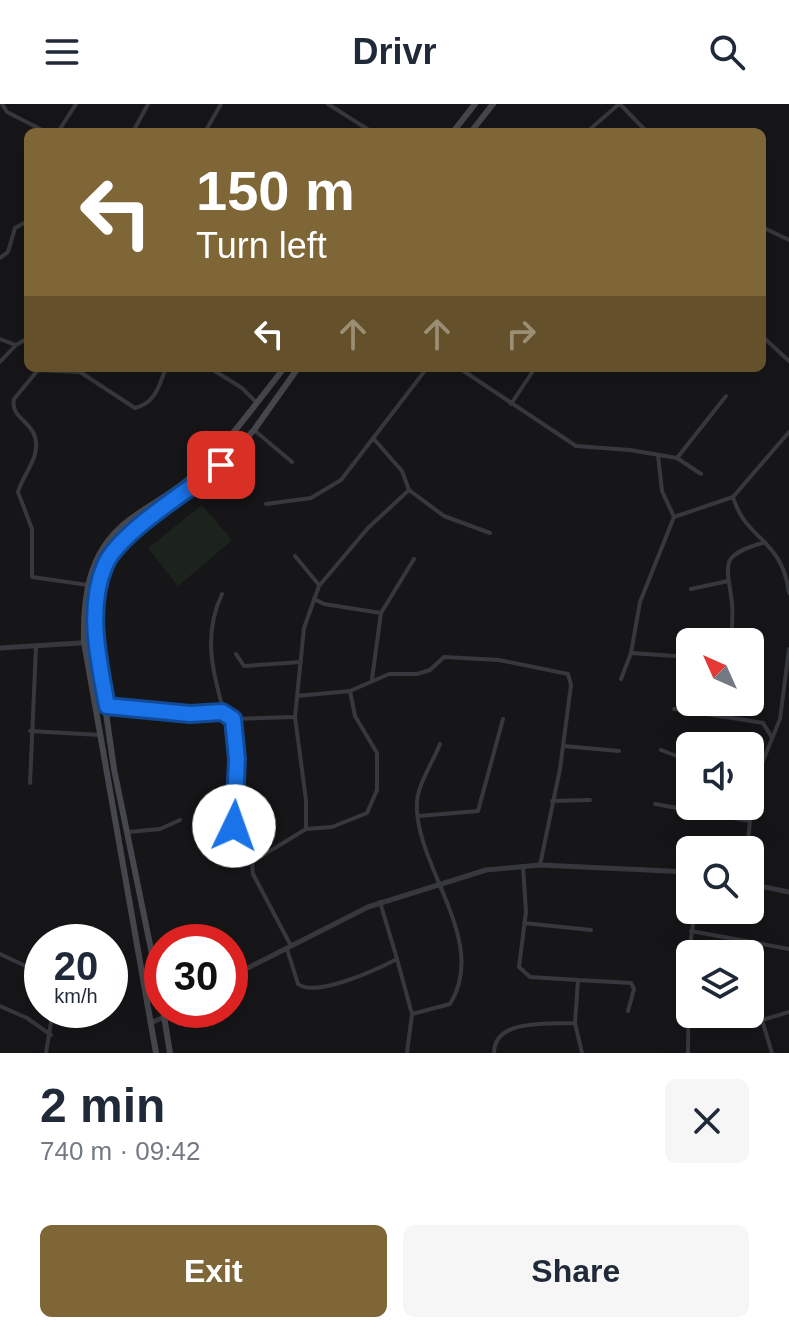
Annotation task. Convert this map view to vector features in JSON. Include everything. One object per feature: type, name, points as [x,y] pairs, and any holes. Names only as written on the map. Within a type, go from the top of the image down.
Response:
[{"type":"main road","points":[[456,128],[475,104]]},
{"type":"main road","points":[[474,128],[493,104]]},
{"type":"main road","points":[[144,988],[84,642],[83,605],[92,566],[114,534],[192,476],[281,372]]},
{"type":"main road","points":[[146,924],[114,769],[96,642],[98,590],[105,564],[120,543],[221,465],[254,430],[295,372]]},
{"type":"main road","points":[[151,1028],[156,1053]]},
{"type":"main road","points":[[166,1028],[170,1053]]},
{"type":"street","points":[[2,104],[7,112],[38,128]]},
{"type":"street","points":[[61,128],[76,104]]},
{"type":"street","points":[[135,128],[148,104]]},
{"type":"street","points":[[207,128],[221,104]]},
{"type":"street","points":[[328,104],[365,128]]},
{"type":"street","points":[[592,128],[620,104],[643,128]]},
{"type":"street","points":[[0,258],[8,252],[15,228],[24,223]]},
{"type":"street","points":[[766,229],[789,240]]},
{"type":"street","points":[[0,339],[16,345]]},
{"type":"street","points":[[0,362],[2,353],[24,340]]},
{"type":"street","points":[[766,340],[789,361]]},
{"type":"street","points":[[38,372],[33,374],[14,399],[14,410],[35,434],[36,441],[29,470],[18,492],[32,529],[32,577],[88,585]]},
{"type":"street","points":[[80,372],[131,407],[140,407],[154,397],[164,372]]},
{"type":"street","points":[[216,372],[242,388],[257,403]]},
{"type":"street","points":[[266,504],[311,498],[329,490],[358,461],[424,372]]},
{"type":"street","points":[[465,372],[576,446],[677,458],[701,474]]},
{"type":"street","points":[[511,404],[532,372]]},
{"type":"street","points":[[677,458],[726,396]]},
{"type":"street","points":[[254,430],[292,462]]},
{"type":"street","points":[[674,517],[733,497],[789,432]]},
{"type":"street","points":[[373,438],[402,471],[409,490],[444,516],[490,533]]},
{"type":"street","points":[[621,679],[631,653],[640,602],[674,517],[662,491],[658,455]]},
{"type":"street","points":[[306,829],[306,800],[295,717],[300,641],[313,598],[319,586],[368,528],[409,490]]},
{"type":"street","points":[[733,497],[737,512],[779,556],[789,593]]},
{"type":"street","points":[[731,628],[732,606],[725,571],[728,562],[745,548],[765,542]]},
{"type":"street","points":[[295,556],[319,586]]},
{"type":"street","points":[[372,680],[381,613],[414,559]]},
{"type":"street","points":[[691,589],[728,581]]},
{"type":"street","points":[[222,594],[214,611],[210,660],[224,712],[233,719],[295,717]]},
{"type":"street","points":[[313,598],[324,604],[381,613]]},
{"type":"street","points":[[0,648],[96,642]]},
{"type":"street","points":[[30,783],[36,647]]},
{"type":"street","points":[[764,753],[780,719],[789,649]]},
{"type":"street","points":[[631,653],[676,656]]},
{"type":"street","points":[[236,654],[244,666],[301,662]]},
{"type":"street","points":[[297,696],[350,691],[389,674],[430,670],[444,657],[452,656],[499,660],[568,674],[571,685],[563,746],[540,865]]},
{"type":"street","points":[[252,862],[306,829],[332,827],[367,813],[373,804],[379,778],[377,753],[355,716],[350,691]]},
{"type":"street","points":[[107,706],[190,714],[224,712]]},
{"type":"street","points":[[674,709],[763,723],[771,736]]},
{"type":"street","points":[[233,719],[237,759],[234,826],[288,946],[298,984],[308,989],[347,980],[397,959]]},
{"type":"street","points":[[419,816],[478,811],[503,719]]},
{"type":"street","points":[[30,731],[100,735]]},
{"type":"street","points":[[412,1014],[441,1008],[450,1004],[455,995],[457,931],[419,816],[420,789],[440,744]]},
{"type":"street","points":[[563,746],[619,751]]},
{"type":"street","points":[[661,750],[676,756]]},
{"type":"street","points":[[552,801],[590,800]]},
{"type":"street","points":[[655,804],[750,821],[748,836]]},
{"type":"street","points":[[128,832],[160,829],[180,820]]},
{"type":"street","points":[[248,967],[380,902],[486,870],[540,865],[676,871]]},
{"type":"street","points":[[523,866],[524,923],[517,961],[523,972],[530,977],[631,983],[634,989],[628,1011]]},
{"type":"street","points":[[764,887],[789,892]]},
{"type":"street","points":[[380,902],[412,1014],[407,1053]]},
{"type":"street","points":[[524,923],[591,930]]},
{"type":"street","points":[[688,1053],[692,924]]},
{"type":"street","points":[[691,931],[789,949]]},
{"type":"street","points":[[0,954],[24,965]]},
{"type":"street","points":[[578,980],[575,1023],[582,1053]]},
{"type":"street","points":[[0,1006],[27,1018],[51,1035]]},
{"type":"street","points":[[772,1053],[762,1020],[789,1012]]},
{"type":"street","points":[[494,1053],[498,1039],[510,1029],[575,1023]]},
{"type":"street","points":[[46,1053],[52,1028]]},
{"type":"shaded area","points":[[202,505],[232,540],[178,586],[148,548]]},
{"type":"route","points":[[221,465],[141,525],[120,543],[105,564],[98,590],[96,642],[107,706],[145,707],[190,714],[222,712],[233,719],[237,759],[234,826]]}]
